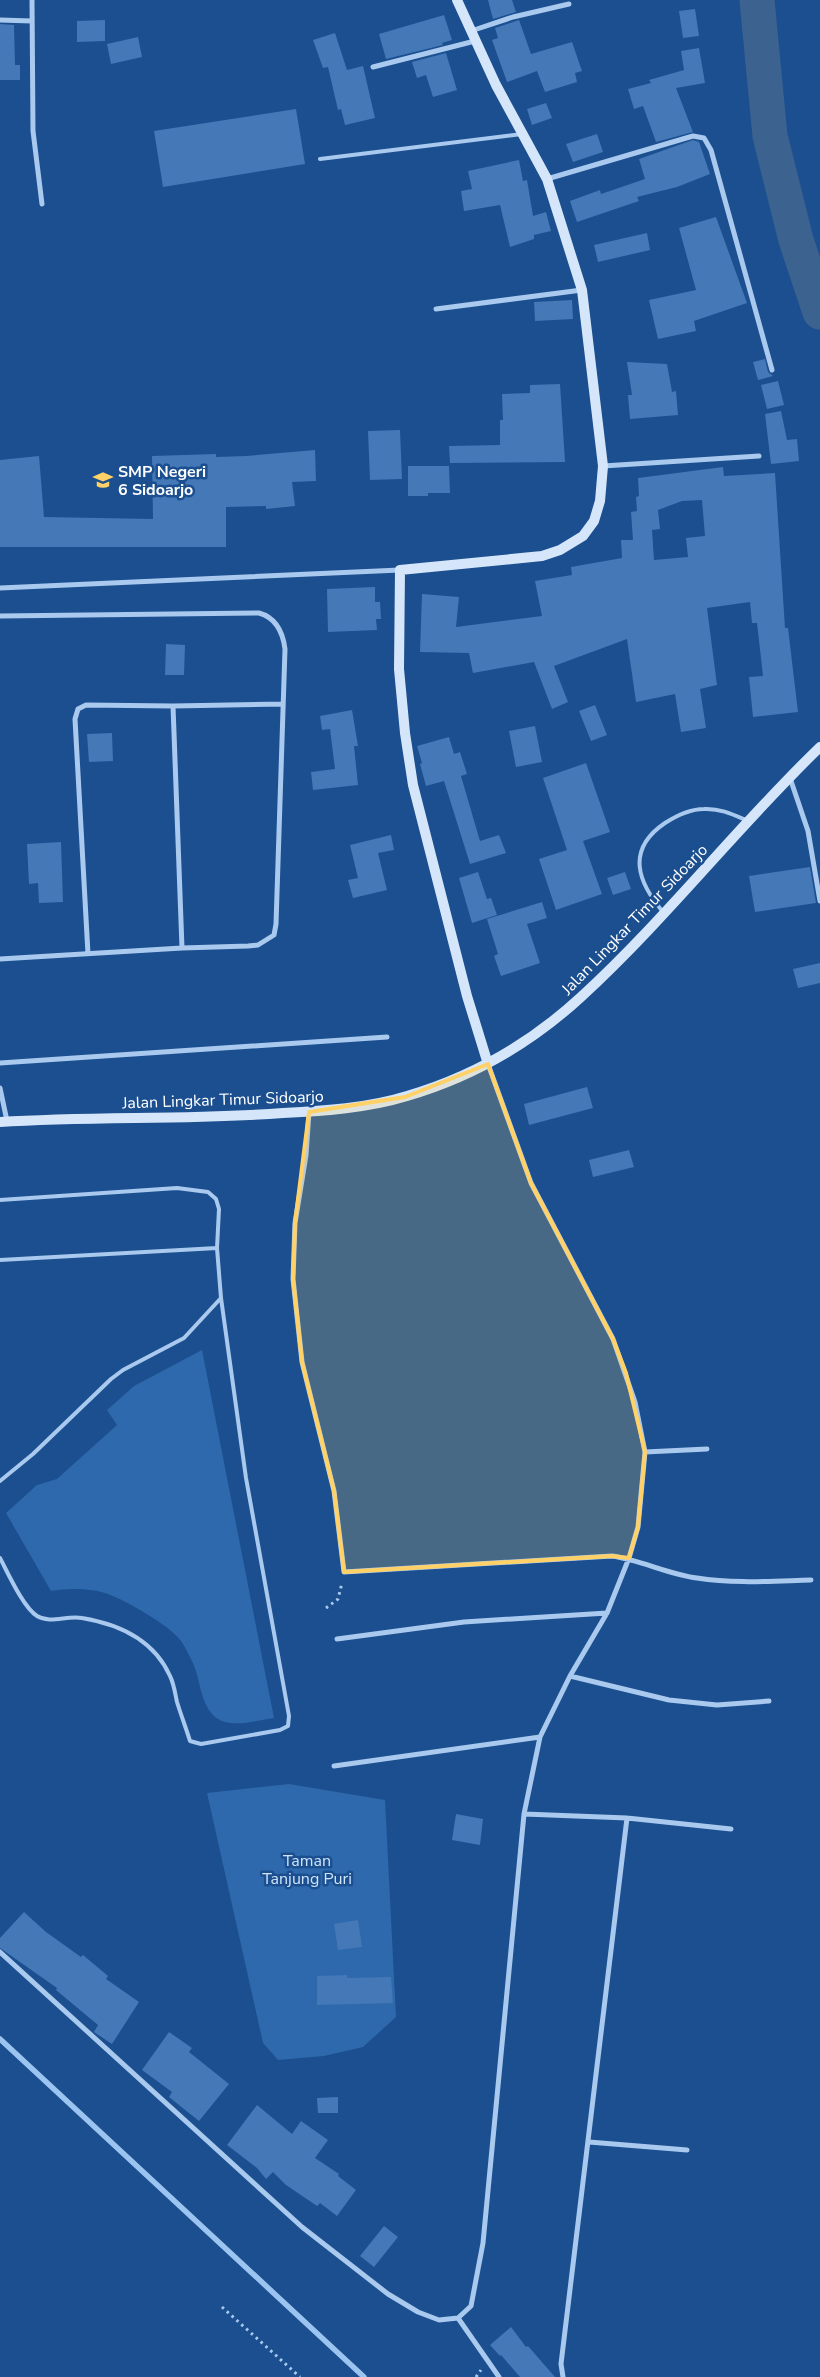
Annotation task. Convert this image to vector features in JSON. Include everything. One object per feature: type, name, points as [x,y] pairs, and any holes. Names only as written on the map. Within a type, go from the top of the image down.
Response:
[{"type":"street","points":[[32,0],[33,131],[42,204]]},
{"type":"street","points":[[0,588],[400,570],[542,556],[560,550],[583,536],[594,521],[600,501],[603,466],[582,290],[547,179],[475,41],[457,0]]},
{"type":"street","points":[[471,31],[513,17],[569,4]]},
{"type":"street","points":[[0,20],[32,21]]},
{"type":"street","points":[[373,67],[475,41]]},
{"type":"street","points":[[547,179],[693,136],[704,138],[711,150],[772,370]]},
{"type":"street","points":[[436,310],[582,290]]},
{"type":"street","points":[[603,466],[759,456]]},
{"type":"street","points":[[0,1952],[302,2227],[388,2294],[418,2312],[439,2320],[458,2318],[471,2306],[483,2243],[524,1814],[540,1737],[570,1676],[607,1613],[629,1558],[638,1527],[645,1452],[635,1402],[613,1339],[531,1183],[488,1064],[467,996],[413,785],[405,733],[399,669],[400,570]]},
{"type":"street","points":[[0,616],[262,614],[279,627],[284,640],[275,933],[258,945],[0,959]]},
{"type":"street","points":[[88,954],[76,714],[78,709],[86,705],[283,704]]},
{"type":"street","points":[[173,706],[182,948]]},
{"type":"street","name":"Jalan Lingkar Timur Sidoarjo","points":[[4,1122],[243,1116],[308,1112],[359,1106],[405,1097],[468,1074],[532,1037],[580,998],[664,913],[789,776],[820,747]]},
{"type":"street","points":[[789,776],[808,831],[820,901]]},
{"type":"street","points":[[0,1063],[387,1037]]},
{"type":"street","points":[[0,1088],[4,1122]]},
{"type":"street","points":[[308,1112],[306,1155],[294,1223],[293,1279],[302,1362],[334,1491],[344,1572],[612,1556],[629,1558],[660,1569],[697,1578],[742,1582],[811,1580]]},
{"type":"street","points":[[645,1452],[707,1450]]},
{"type":"street","points":[[337,1639],[464,1622],[607,1613]]},
{"type":"street","points":[[570,1676],[669,1700],[717,1705],[769,1702]]},
{"type":"street","points":[[334,1766],[540,1737]]},
{"type":"street","points":[[524,1814],[627,1818],[731,1828]]},
{"type":"street","points":[[563,2377],[561,2364],[627,1818]]},
{"type":"street","points":[[589,2142],[687,2150]]},
{"type":"street","points":[[458,2318],[499,2377]]},
{"type":"lane","points":[[320,159],[524,134]]},
{"type":"lane","points":[[664,913],[649,896],[641,874],[639,862],[642,849],[650,835],[674,817],[703,809],[720,810],[748,821]]},
{"type":"lane","points":[[0,1200],[177,1188],[208,1192],[216,1199],[219,1209],[217,1248],[221,1298],[246,1478],[289,1716],[288,1726],[280,1730],[201,1744],[190,1741],[171,1678],[163,1662],[150,1648],[133,1635],[115,1626],[78,1617],[47,1619],[36,1616],[25,1602],[0,1558]]},
{"type":"lane","points":[[0,1260],[217,1248]]},
{"type":"lane","points":[[0,1481],[33,1454],[111,1379],[123,1370],[184,1338],[221,1298]]},
{"type":"path","points":[[326,1608],[338,1598],[344,1572]]},
{"type":"path","points":[[222,2307],[300,2377]]},
{"type":"highlighted area","points":[[488,1064],[531,1183],[613,1339],[626,1373],[645,1452],[638,1527],[629,1558],[612,1556],[344,1572],[334,1491],[302,1362],[293,1279],[295,1223],[309,1112],[405,1097]]},
{"type":"green space","points":[[202,1350],[274,1718],[246,1723],[224,1722],[212,1714],[204,1701],[195,1668],[181,1641],[175,1634],[147,1614],[126,1602],[101,1592],[80,1589],[51,1591],[6,1513],[37,1485],[57,1479],[117,1425],[107,1410],[134,1386]]},
{"type":"green space","name":"Taman Tanjung Puri","points":[[289,1784],[385,1800],[396,2017],[363,2047],[324,2056],[278,2060],[263,2043],[207,1793]]},
{"type":"building","points":[[488,0],[512,0],[516,12],[493,19]]},
{"type":"building","points":[[695,9],[699,36],[683,38],[679,11]]},
{"type":"building","points":[[444,15],[452,40],[442,43],[443,45],[386,59],[379,34]]},
{"type":"building","points":[[105,20],[105,41],[77,42],[77,21]]},
{"type":"building","points":[[519,20],[531,54],[572,42],[582,71],[575,73],[577,82],[545,92],[537,71],[507,82],[492,40],[498,38],[495,28]]},
{"type":"building","points":[[0,24],[14,25],[15,65],[20,65],[20,80],[0,80]]},
{"type":"building","points":[[335,33],[347,70],[363,66],[375,118],[345,125],[341,109],[338,110],[328,67],[323,68],[313,40]]},
{"type":"building","points":[[138,37],[142,57],[111,64],[107,44]]},
{"type":"building","points":[[699,48],[705,83],[676,88],[693,132],[656,142],[643,106],[634,109],[628,89],[651,83],[649,80],[684,70],[681,51]]},
{"type":"building","points":[[446,53],[457,90],[433,97],[426,75],[417,78],[412,62]]},
{"type":"building","points":[[546,103],[552,118],[532,125],[527,109]]},
{"type":"building","points":[[296,109],[305,164],[163,187],[154,131]]},
{"type":"building","points":[[597,134],[603,152],[573,162],[566,144]]},
{"type":"building","points":[[693,140],[699,142],[710,174],[677,187],[637,197],[639,201],[577,222],[570,201],[600,190],[601,194],[645,179],[639,159]]},
{"type":"building","points":[[519,160],[523,181],[527,180],[533,216],[546,212],[551,231],[534,235],[534,239],[510,247],[500,205],[464,211],[461,191],[472,189],[468,171]]},
{"type":"building","points":[[716,217],[747,303],[694,321],[696,331],[658,339],[649,300],[696,290],[679,228]]},
{"type":"building","points":[[647,233],[650,250],[598,262],[594,245]]},
{"type":"building","points":[[572,300],[573,319],[535,321],[534,302]]},
{"type":"building","points":[[765,359],[768,372],[773,376],[758,380],[753,362]]},
{"type":"building","points":[[627,362],[667,364],[672,392],[676,391],[678,415],[630,419],[628,395],[632,395]]},
{"type":"building","points":[[778,381],[784,405],[767,409],[761,385]]},
{"type":"building","points":[[560,384],[565,462],[450,463],[449,446],[500,445],[500,420],[503,420],[502,394],[530,393],[530,385]]},
{"type":"building","points":[[781,411],[787,440],[797,439],[799,461],[771,464],[765,414]]},
{"type":"building","points":[[400,430],[402,479],[370,480],[368,431]]},
{"type":"building","points":[[315,450],[316,481],[292,482],[295,506],[266,509],[266,506],[226,507],[226,547],[0,547],[0,460],[39,456],[44,517],[153,519],[152,456],[216,454],[216,457],[246,456]]},
{"type":"building","points":[[408,466],[449,466],[450,493],[428,493],[428,496],[408,496]]},
{"type":"building","points":[[723,467],[724,476],[775,473],[785,628],[788,628],[798,712],[753,717],[749,677],[763,676],[757,623],[752,623],[750,602],[707,608],[717,685],[700,689],[706,728],[681,732],[675,694],[636,702],[627,639],[554,666],[568,702],[552,709],[534,662],[473,673],[469,653],[420,652],[422,594],[459,597],[456,627],[542,616],[535,581],[572,575],[571,567],[622,558],[621,540],[633,540],[631,512],[637,511],[636,497],[639,496],[638,478]],"holes":[[[702,500],[705,536],[686,538],[688,557],[654,560],[652,530],[660,529],[658,510],[682,501]]]},
{"type":"building","points":[[375,587],[375,602],[380,602],[381,619],[376,619],[377,630],[328,632],[327,589]]},
{"type":"building","points":[[166,644],[185,645],[184,675],[165,675]]},
{"type":"building","points":[[595,705],[607,735],[591,741],[579,711]]},
{"type":"building","points":[[352,710],[358,746],[354,746],[358,785],[313,790],[311,772],[335,769],[330,729],[322,730],[320,716]]},
{"type":"building","points":[[535,726],[542,762],[516,767],[509,731]]},
{"type":"building","points":[[112,733],[113,761],[89,762],[87,734]]},
{"type":"building","points":[[449,737],[454,754],[460,752],[467,774],[461,776],[480,841],[499,835],[506,853],[470,864],[444,781],[426,786],[417,746]]},
{"type":"building","points":[[586,763],[610,832],[583,841],[602,894],[556,910],[539,859],[567,850],[543,778]]},
{"type":"building","points":[[391,835],[394,850],[378,853],[387,890],[353,898],[348,880],[358,878],[350,845]]},
{"type":"building","points":[[61,842],[63,902],[39,903],[38,883],[29,884],[27,844]]},
{"type":"building","points":[[810,867],[816,903],[755,912],[749,876]]},
{"type":"building","points":[[478,872],[487,899],[491,898],[497,915],[472,923],[459,878]]},
{"type":"building","points":[[625,872],[631,889],[613,895],[607,878]]},
{"type":"building","points":[[542,902],[547,918],[527,924],[540,963],[501,976],[494,956],[498,954],[487,919]]},
{"type":"building","points":[[820,963],[820,983],[798,988],[793,969]]},
{"type":"building","points":[[587,1087],[593,1108],[529,1125],[524,1104]]},
{"type":"building","points":[[629,1150],[634,1167],[593,1177],[589,1160]]},
{"type":"building","points":[[456,1814],[483,1819],[480,1845],[452,1840]]},
{"type":"building","points":[[24,1912],[46,1932],[81,1957],[83,1955],[108,1976],[106,1979],[139,2002],[112,2044],[94,2032],[98,2025],[56,1990],[57,1988],[0,1948],[0,1938]]},
{"type":"building","points":[[358,1920],[362,1947],[338,1950],[334,1924]]},
{"type":"building","points":[[347,1975],[347,1978],[391,1977],[393,2003],[317,2005],[317,1976]]},
{"type":"building","points":[[169,2032],[192,2048],[189,2052],[229,2084],[199,2121],[169,2097],[172,2092],[142,2070]]},
{"type":"building","points":[[338,2097],[338,2113],[318,2113],[317,2098]]},
{"type":"building","points":[[257,2105],[292,2134],[301,2121],[328,2140],[315,2158],[339,2174],[338,2176],[356,2190],[337,2216],[320,2203],[317,2206],[286,2185],[273,2172],[266,2179],[257,2168],[227,2145]]},
{"type":"building","points":[[384,2226],[398,2237],[374,2267],[360,2256]]},
{"type":"building","points":[[511,2327],[526,2347],[528,2346],[555,2377],[520,2377],[490,2345]]},
{"type":"waterway","points":[[757,0],[770,136],[796,240],[820,312]]},
{"type":"waterway","points":[[0,2039],[364,2377]]},
{"type":"place","name":"SMP Negeri 6 Sidoarjo","points":[[103,480]]}]
